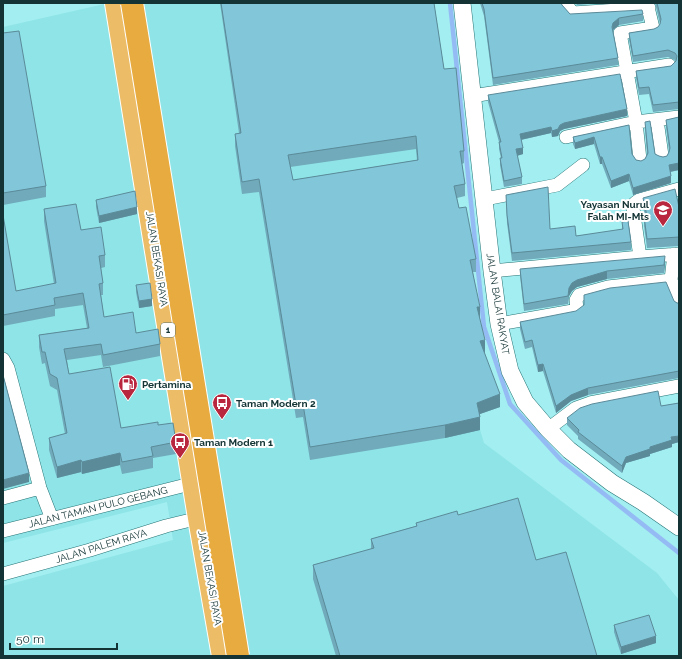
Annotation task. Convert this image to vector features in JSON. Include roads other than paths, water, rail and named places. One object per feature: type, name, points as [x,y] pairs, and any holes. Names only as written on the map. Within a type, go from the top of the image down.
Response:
[{"type":"highway","name":"JALAN BEKASI RAYA","points":[[116,3],[199,518],[223,656]]},
{"type":"highway","points":[[132,3],[238,656]]},
{"type":"highway","points":[[142,3],[248,656]]},
{"type":"highway","points":[[121,34],[146,31]]},
{"type":"highway","points":[[203,540],[228,535]]},
{"type":"street","name":"JALAN BALAI RAKYAT","points":[[462,3],[492,271],[507,359],[517,387],[525,402],[548,429],[569,450],[612,484],[643,502],[679,527]]},
{"type":"street","points":[[566,3],[573,13],[648,5],[653,28],[620,33],[636,122],[640,160]]},
{"type":"street","points":[[472,96],[669,65]]},
{"type":"street","points":[[566,137],[636,122],[679,117]]},
{"type":"street","points":[[657,120],[662,156]]},
{"type":"street","points":[[485,199],[557,185],[583,165]]},
{"type":"street","points":[[640,257],[633,208],[634,203],[679,189]]},
{"type":"street","points":[[492,271],[676,254],[671,280],[679,302]]},
{"type":"street","points":[[500,324],[573,311],[577,309],[576,300],[579,295],[608,286],[671,280]]},
{"type":"street","points":[[3,359],[8,368],[40,488],[52,519]]},
{"type":"street","points":[[548,429],[576,408],[590,403],[679,386]]},
{"type":"street","name":"JALAN TAMAN PULO GEBANG","points":[[3,531],[194,483]]},
{"type":"street","points":[[3,498],[40,488]]},
{"type":"street","name":"JALAN PALEM RAYA","points":[[3,574],[90,550],[166,526],[199,518]]},
{"type":"waterway","points":[[450,3],[484,327],[510,404],[561,460],[679,553]]},
{"type":"place","name":"Yayasan Nurul Falah MI-Mts","points":[[663,227]]},
{"type":"place","name":"Pertamina","points":[[128,401]]},
{"type":"place","name":"Taman Modern 2","points":[[222,420]]},
{"type":"place","name":"Taman Modern 1","points":[[180,459]]}]
